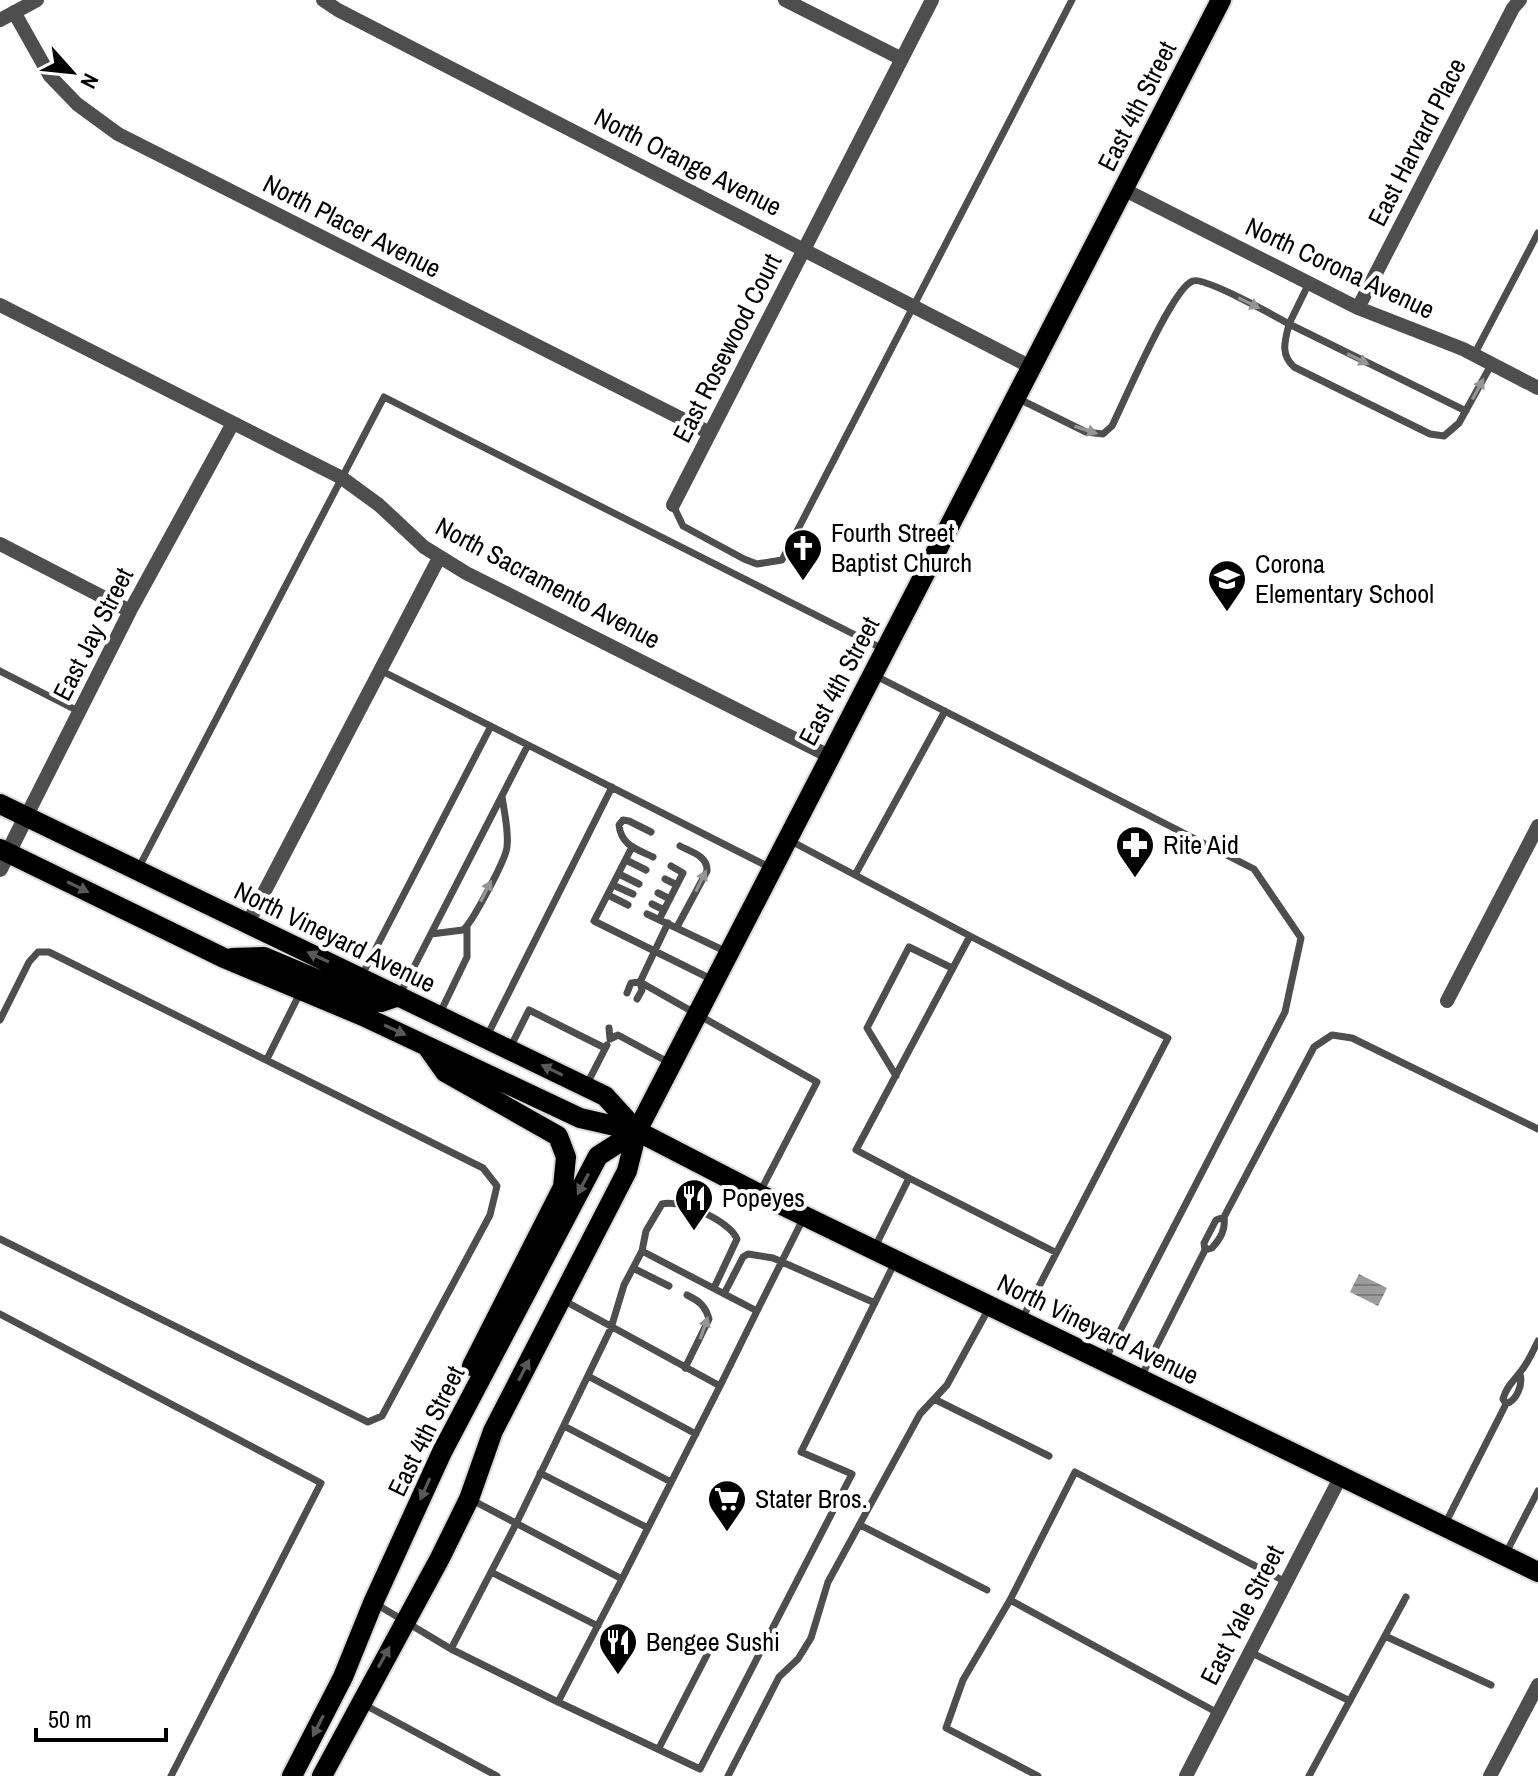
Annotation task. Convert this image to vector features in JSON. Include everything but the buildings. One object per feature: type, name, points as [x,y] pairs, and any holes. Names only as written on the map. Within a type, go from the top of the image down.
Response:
[{"type":"main road","name":"East 4th Street","points":[[322,1776],[469,1499],[493,1431],[627,1171],[637,1131],[1221,0]]},
{"type":"main road","name":"North Vineyard Avenue","points":[[0,804],[586,1086],[605,1096],[637,1131]]},
{"type":"main road","name":"North Vineyard Avenue","points":[[3,857],[224,958],[363,1016],[580,1118],[637,1131],[759,1194],[1538,1572]]},
{"type":"main road","points":[[224,958],[264,957],[366,1000],[381,1002],[399,996]]},
{"type":"main road","points":[[426,1045],[445,1072],[558,1136],[566,1157],[563,1187],[460,1390],[454,1429]]},
{"type":"main road","name":"East 4th Street","points":[[292,1776],[343,1677],[373,1603],[454,1429],[598,1156],[637,1131]]},
{"type":"street","points":[[0,20],[37,0]]},
{"type":"street","name":"North Orange Avenue","points":[[323,0],[1031,367]]},
{"type":"street","points":[[785,0],[902,59]]},
{"type":"street","name":"East Rosewood Court","points":[[673,505],[932,0]]},
{"type":"street","name":"East Harvard Place","points":[[1358,308],[1513,8],[1520,0]]},
{"type":"street","name":"North Placer Avenue","points":[[14,12],[50,76],[77,104],[118,134],[710,433]]},
{"type":"street","name":"North Corona Avenue","points":[[1123,189],[1358,308],[1474,356],[1538,388]]},
{"type":"street","name":"North Sacramento Avenue","points":[[0,305],[342,478],[379,505],[439,558],[829,756]]},
{"type":"street","name":"East Jay Street","points":[[3,857],[130,611],[233,423]]},
{"type":"street","points":[[0,544],[130,611]]},
{"type":"street","points":[[248,923],[439,558]]},
{"type":"street","points":[[1447,1001],[1538,826]]},
{"type":"street","name":"East Yale Street","points":[[1186,1776],[1341,1476]]},
{"type":"street","points":[[1490,1776],[1538,1685]]},
{"type":"lane","points":[[673,505],[683,526],[744,559],[757,564],[782,560],[1072,0]]},
{"type":"lane","points":[[1474,356],[1538,233]]},
{"type":"lane","points":[[1015,397],[1086,432],[1103,434],[1112,426],[1170,306],[1183,286],[1193,281],[1210,284],[1466,411]]},
{"type":"lane","points":[[1309,283],[1289,324],[1284,355],[1294,367],[1430,434],[1444,436],[1459,423],[1491,364]]},
{"type":"lane","points":[[137,870],[384,397],[885,650]]},
{"type":"lane","points":[[380,670],[772,868]]},
{"type":"lane","points":[[0,671],[80,712]]},
{"type":"lane","points":[[872,674],[1254,869],[1301,938],[1285,1012],[1104,1361]]},
{"type":"lane","points":[[855,875],[945,711]]},
{"type":"lane","points":[[361,976],[491,726]]},
{"type":"lane","points":[[399,996],[528,745]]},
{"type":"lane","points":[[486,1038],[612,787]]},
{"type":"lane","points":[[439,1015],[467,957],[467,927],[506,853],[502,796]]},
{"type":"lane","points":[[651,832],[629,821],[623,820],[619,825],[624,843],[653,857]]},
{"type":"lane","points":[[787,839],[1168,1038],[1021,1321]]},
{"type":"lane","points":[[677,927],[707,871],[704,859],[680,846]]},
{"type":"lane","points":[[632,847],[594,921],[715,981]]},
{"type":"lane","points":[[626,860],[646,870]]},
{"type":"lane","points":[[659,920],[683,873],[671,866]]},
{"type":"lane","points":[[619,874],[639,884]]},
{"type":"lane","points":[[665,879],[677,885]]},
{"type":"lane","points":[[613,885],[633,894]]},
{"type":"lane","points":[[658,893],[670,899]]},
{"type":"lane","points":[[608,895],[628,905]]},
{"type":"lane","points":[[652,904],[664,910]]},
{"type":"lane","points":[[647,914],[729,953]]},
{"type":"lane","points":[[637,999],[642,990],[640,982],[668,923]]},
{"type":"lane","points":[[431,934],[467,927]]},
{"type":"lane","points":[[970,936],[856,1150],[1055,1252]]},
{"type":"lane","points":[[896,1076],[867,1028],[909,947],[952,968]]},
{"type":"lane","points":[[0,1020],[29,962],[38,952],[49,952],[483,1168],[497,1186],[490,1215],[382,1416],[368,1422],[0,1239]]},
{"type":"lane","points":[[627,993],[631,983],[640,982],[817,1082],[759,1194]]},
{"type":"lane","points":[[267,1059],[301,992]]},
{"type":"lane","points":[[509,1049],[529,1010],[605,1048]]},
{"type":"lane","points":[[609,1028],[616,1036],[672,1064]]},
{"type":"lane","points":[[1140,1379],[1205,1250],[1204,1243],[1216,1220],[1224,1217],[1314,1047],[1332,1035],[1352,1038],[1538,1129]]},
{"type":"lane","points":[[586,1086],[605,1048],[616,1036]]},
{"type":"lane","points":[[874,1250],[909,1178]]},
{"type":"lane","points":[[451,1649],[517,1522],[611,1328],[624,1285],[642,1251],[646,1231],[662,1204],[673,1201],[700,1212],[730,1228],[737,1239],[714,1288]]},
{"type":"lane","points":[[558,1702],[804,1216]]},
{"type":"lane","points":[[642,1251],[757,1311]]},
{"type":"lane","points":[[724,1294],[743,1257],[748,1254],[781,1261],[875,1303]]},
{"type":"lane","points":[[373,1603],[451,1649],[700,1769],[852,1474],[801,1452],[896,1260]]},
{"type":"lane","points":[[633,1268],[669,1286]]},
{"type":"lane","points":[[685,1368],[709,1319],[707,1309],[687,1295]]},
{"type":"lane","points":[[561,1299],[720,1386]]},
{"type":"lane","points":[[728,1776],[779,1677],[798,1659],[811,1638],[828,1582],[920,1414],[947,1385],[990,1306]]},
{"type":"lane","points":[[0,1314],[321,1483],[171,1776]]},
{"type":"lane","points":[[1444,1526],[1506,1404],[1504,1395],[1513,1377],[1520,1374],[1538,1341]]},
{"type":"lane","points":[[588,1376],[696,1434]]},
{"type":"lane","points":[[934,1399],[1049,1456]]},
{"type":"lane","points":[[564,1426],[671,1482]]},
{"type":"lane","points":[[1038,1776],[946,1728],[963,1680],[1010,1600],[1075,1472],[1286,1582]]},
{"type":"lane","points":[[540,1473],[648,1528]]},
{"type":"lane","points":[[1505,1556],[1538,1491]]},
{"type":"lane","points":[[469,1499],[622,1579]]},
{"type":"lane","points":[[1528,1511],[1538,1516]]},
{"type":"lane","points":[[860,1525],[987,1590]]},
{"type":"lane","points":[[491,1572],[598,1626]]},
{"type":"lane","points":[[1311,1776],[1406,1597]]},
{"type":"lane","points":[[1010,1600],[1218,1713]]},
{"type":"lane","points":[[1385,1636],[1491,1685]]},
{"type":"lane","points":[[659,1748],[709,1651]]},
{"type":"lane","points":[[1250,1652],[1350,1701]]},
{"type":"lane","points":[[360,1702],[497,1776]]},
{"type":"shaded area","points":[[1359,1274],[1387,1288],[1378,1306],[1350,1292]]},
{"type":"place","name":"Fourth Street Baptist Church","points":[[803,582]]},
{"type":"place","name":"Corona Elementary School","points":[[1227,613]]},
{"type":"place","name":"Rite Aid","points":[[1135,879]]},
{"type":"place","name":"Popeyes","points":[[694,1232]]},
{"type":"place","name":"Stater Bros.","points":[[727,1533]]},
{"type":"place","name":"Bengee Sushi","points":[[618,1676]]}]
